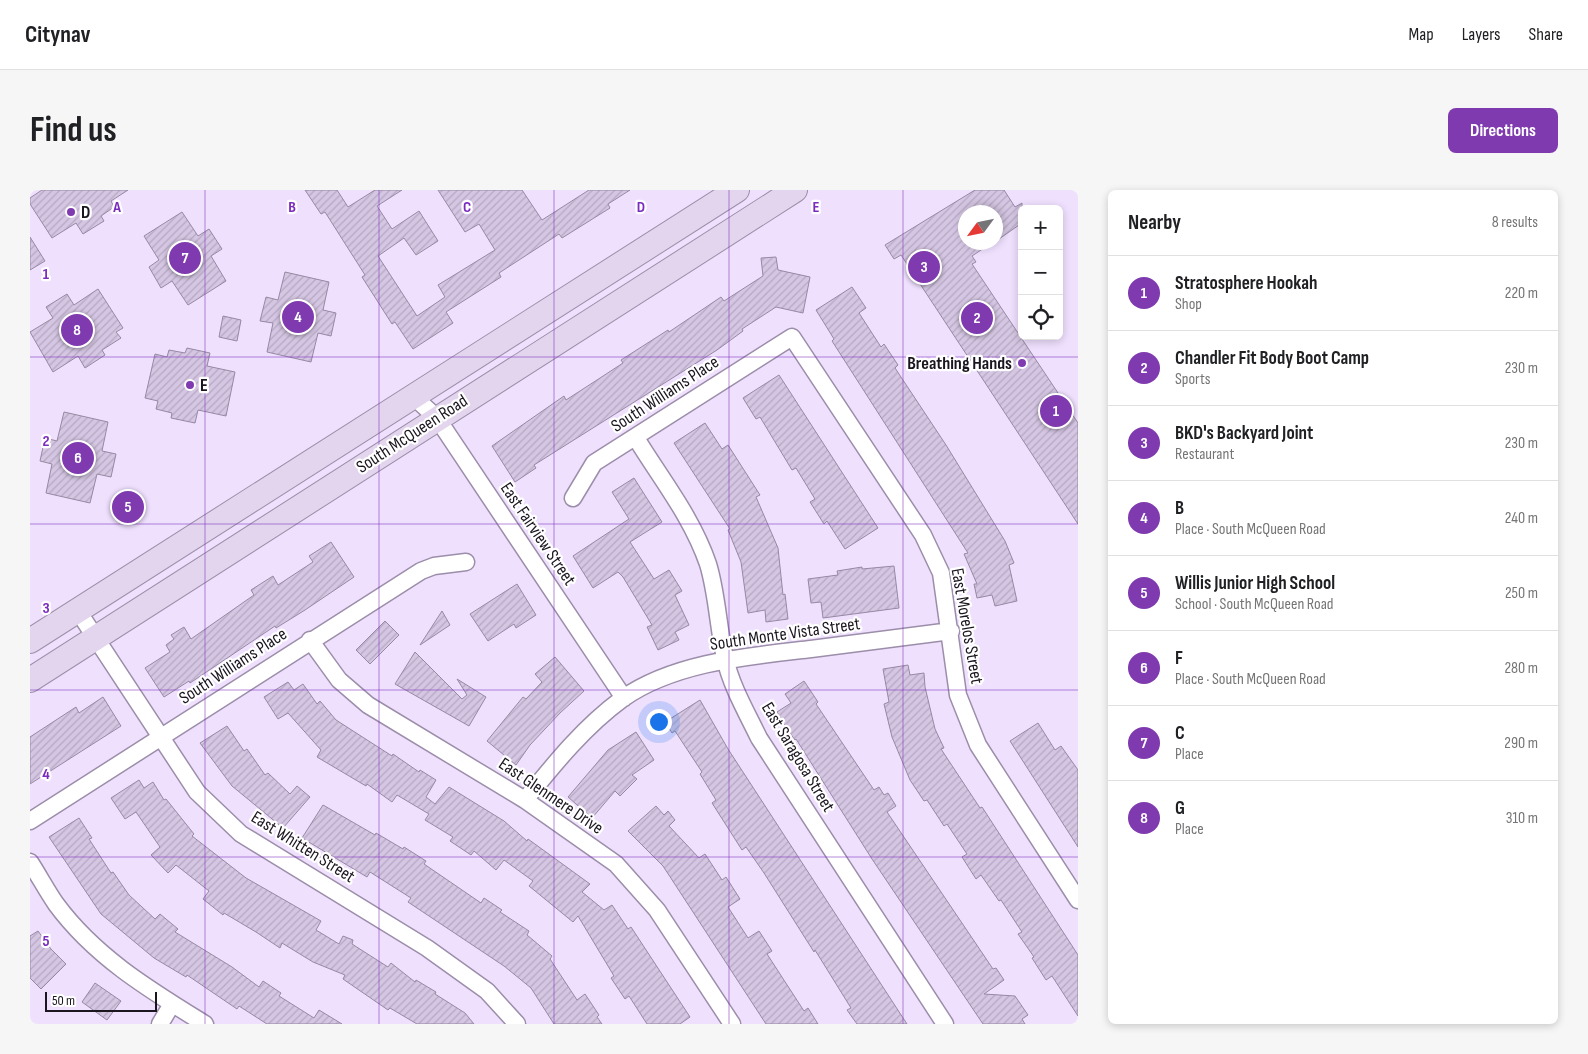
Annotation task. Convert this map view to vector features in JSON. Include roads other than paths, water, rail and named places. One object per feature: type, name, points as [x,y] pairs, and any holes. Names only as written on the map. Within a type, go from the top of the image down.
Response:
[{"type":"main road","name":"South McQueen Road","points":[[30,642],[737,190]]},
{"type":"main road","name":"South McQueen Road","points":[[30,680],[795,190]]},
{"type":"street","name":"South Williams Place","points":[[573,498],[594,464],[792,337]]},
{"type":"street","name":"East Morelos Street","points":[[792,337],[923,535],[941,573],[951,631],[958,695],[978,745],[1078,900]]},
{"type":"street","name":"East Fairview Street","points":[[414,397],[437,418],[624,698]]},
{"type":"street","name":"East Saragosa Street","points":[[636,438],[687,517],[701,546],[708,566],[725,660],[739,698],[760,738],[945,1024]]},
{"type":"street","name":"South Williams Place","points":[[30,821],[310,640],[421,571],[434,566],[466,562]]},
{"type":"street","name":"East Whitten Street","points":[[78,611],[97,637],[159,737],[197,792],[242,834],[427,948],[487,991],[517,1024]]},
{"type":"street","name":"South Monte Vista Street","points":[[525,800],[586,729],[624,698],[659,679],[725,660],[951,631]]},
{"type":"street","name":"East Glenmere Drive","points":[[310,640],[339,680],[368,705],[525,800],[616,864],[657,910],[732,1024]]},
{"type":"street","points":[[30,862],[57,905],[100,952],[136,982],[205,1024]]},
{"type":"street","points":[[160,1024],[172,1004]]},
{"type":"place","name":"D","points":[[71,212]]},
{"type":"place","name":"C","points":[[185,258]]},
{"type":"place","name":"BKD's Backyard Joint","points":[[924,267]]},
{"type":"place","name":"B","points":[[298,317]]},
{"type":"place","name":"Chandler Fit Body Boot Camp","points":[[977,318]]},
{"type":"place","name":"G","points":[[77,330]]},
{"type":"place","name":"Breathing Hands","points":[[1022,363]]},
{"type":"place","name":"E","points":[[190,385]]},
{"type":"place","name":"Stratosphere Hookah","points":[[1056,411]]},
{"type":"place","name":"F","points":[[78,458]]},
{"type":"place","name":"Willis Junior High School","points":[[128,507]]}]
